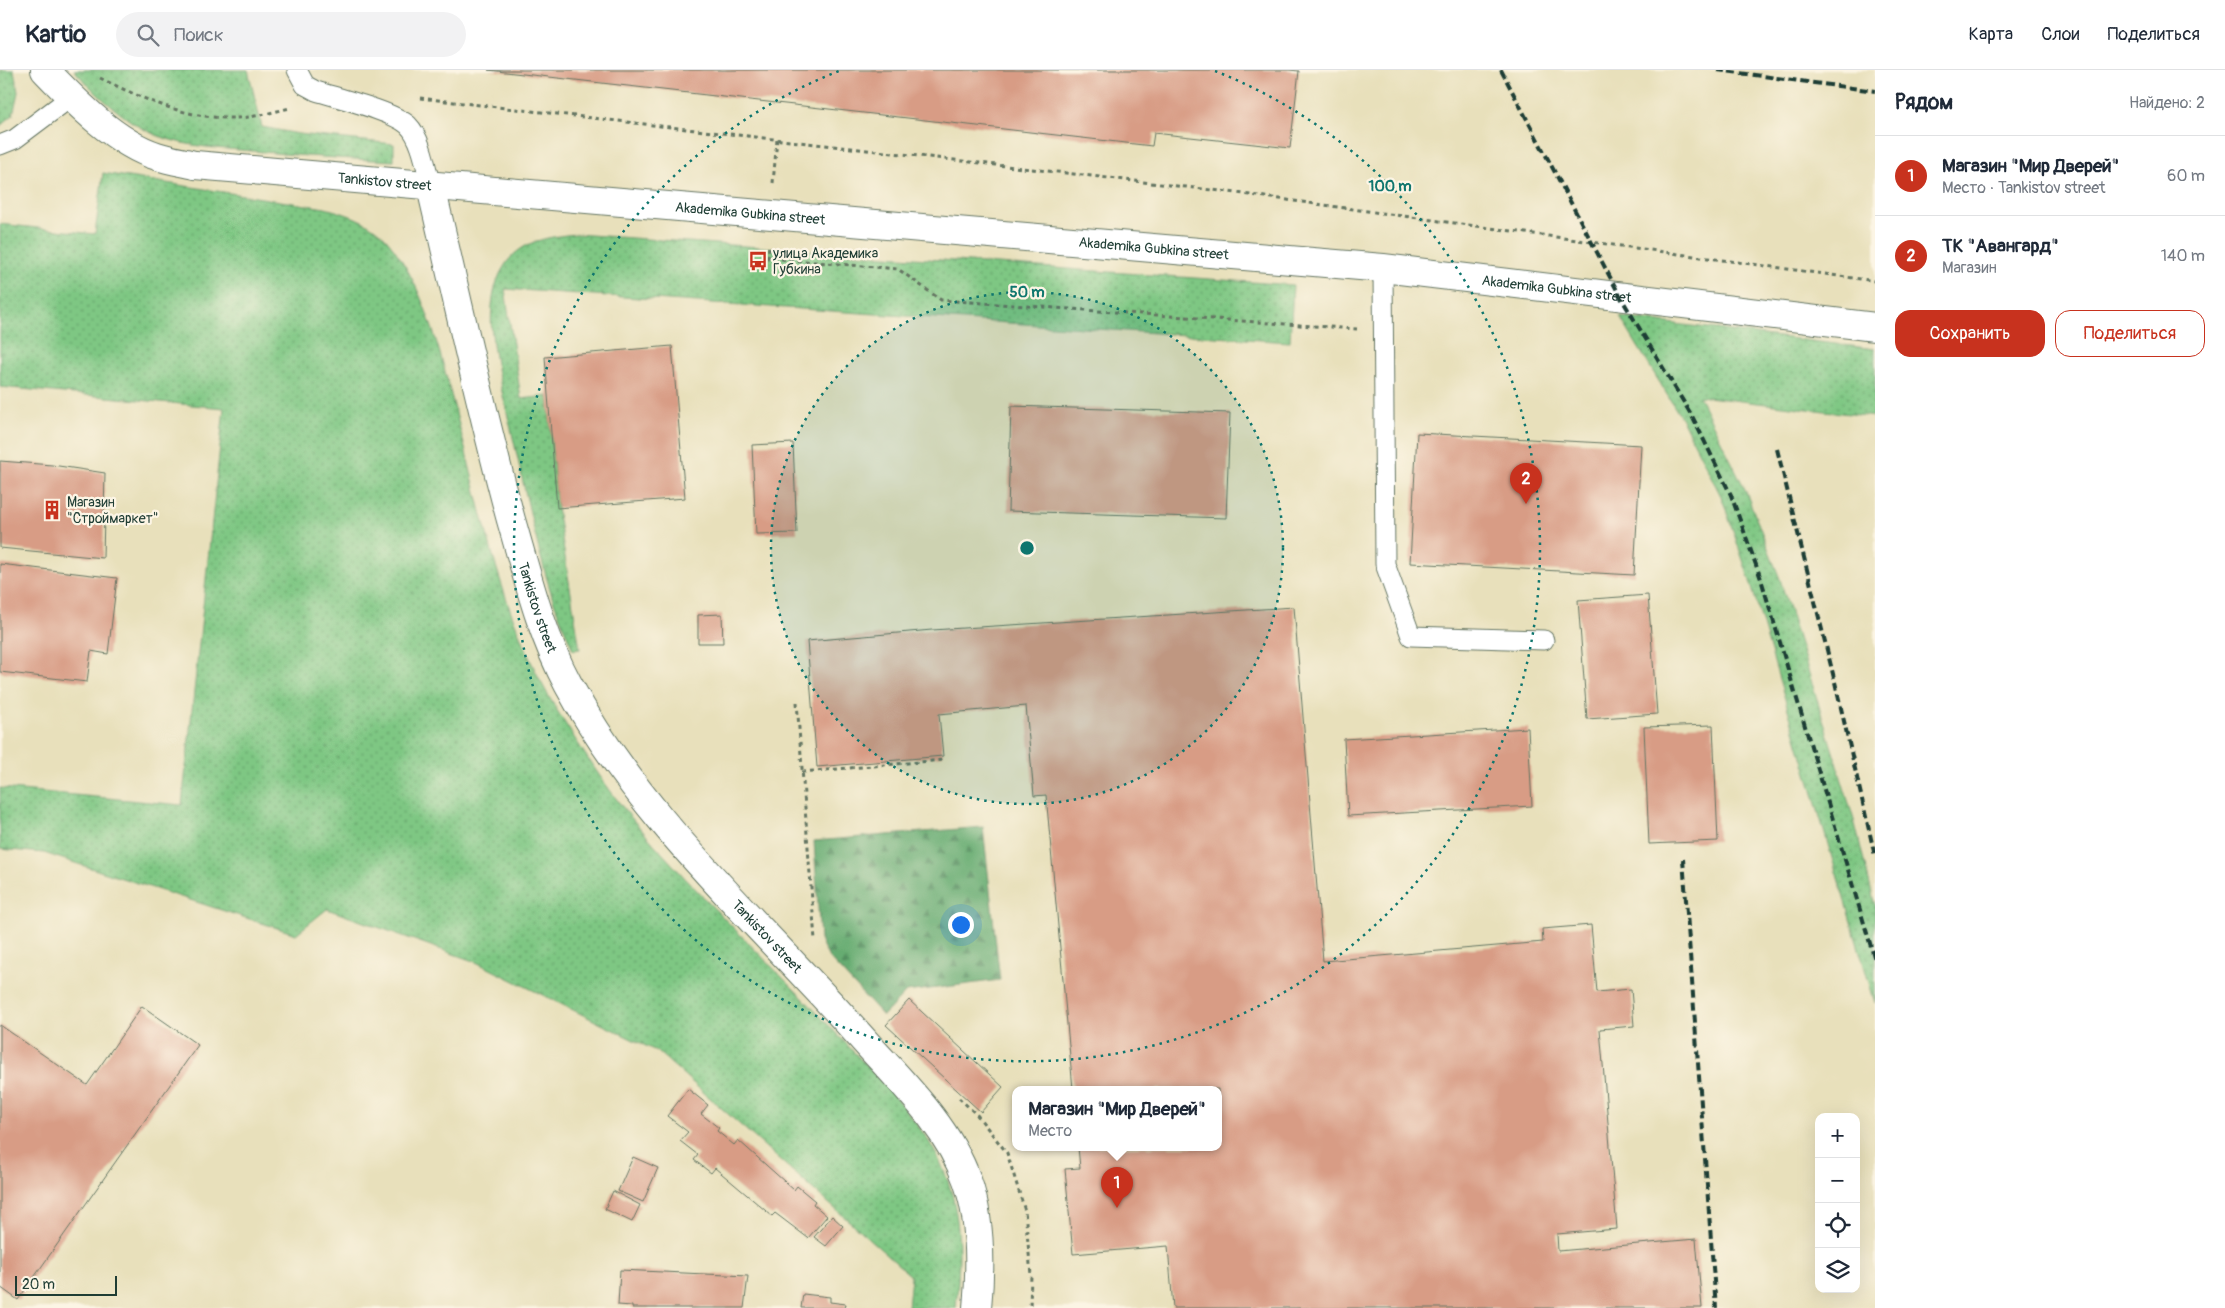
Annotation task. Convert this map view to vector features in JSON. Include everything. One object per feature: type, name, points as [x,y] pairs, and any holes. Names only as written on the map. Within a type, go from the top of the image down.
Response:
[{"type":"street","name":"Tankistov street","points":[[45,70],[71,98],[120,137],[156,156],[195,165],[431,187],[496,465],[529,584],[565,679],[590,724],[618,767],[657,816],[828,1000],[940,1129],[958,1159],[968,1182],[976,1215],[979,1281],[977,1308]]},
{"type":"street","name":"Akademika Gubkina street","points":[[431,187],[1383,268],[1875,328]]},
{"type":"lane","points":[[297,70],[305,86],[390,115],[408,125],[418,141],[431,187]]},
{"type":"lane","points":[[0,146],[15,139],[71,98]]},
{"type":"lane","points":[[1383,268],[1385,564],[1411,636],[1544,640]]},
{"type":"path","points":[[95,75],[148,102],[188,113],[224,118],[250,117],[338,98]]},
{"type":"path","points":[[418,98],[1229,192],[1875,281]]},
{"type":"path","points":[[777,139],[768,258],[898,269],[941,300],[1383,331]]},
{"type":"path","points":[[797,702],[816,947]]},
{"type":"path","points":[[802,772],[943,760]]},
{"type":"path","points":[[955,1095],[977,1115],[1007,1153],[1025,1212],[1031,1275],[1030,1308]]},
{"type":"green space","points":[[0,70],[14,70],[18,92],[13,115],[0,126]]},
{"type":"green space","points":[[74,70],[248,70],[262,127],[299,134],[394,144],[394,161],[306,156],[181,143],[153,134],[122,115],[96,93]]},
{"type":"green space","points":[[103,173],[325,208],[351,216],[367,224],[382,234],[388,241],[412,278],[429,320],[443,364],[495,563],[507,602],[538,677],[583,752],[629,815],[685,878],[866,1065],[920,1128],[944,1171],[954,1205],[959,1239],[956,1308],[908,1308],[911,1276],[658,1052],[476,962],[327,909],[296,934],[44,853],[0,849],[0,788],[182,805],[224,408],[0,387],[0,224],[95,234]]},
{"type":"green space","points":[[576,234],[1293,285],[1290,342],[505,289],[521,399],[548,396],[557,508],[580,649],[573,650],[551,594],[535,532],[498,374],[493,348],[491,319],[493,295],[497,280],[506,263],[514,255],[532,243],[553,237]]},
{"type":"green space","points":[[1620,317],[1875,349],[1875,417],[1699,396],[1744,487],[1780,579],[1854,820],[1875,906],[1875,1003],[1750,581],[1722,498],[1683,421]]},
{"type":"green space","points":[[983,827],[1000,980],[906,992],[883,1016],[829,958],[820,940],[814,841]]},
{"type":"building","points":[[488,70],[1299,71],[1290,148],[1154,133],[1152,146]]},
{"type":"building","points":[[672,346],[685,498],[557,508],[545,357]]},
{"type":"building","points":[[1011,406],[1230,413],[1226,518],[1008,511]]},
{"type":"building","points":[[1417,433],[1641,445],[1634,575],[1410,563]]},
{"type":"building","points":[[793,443],[797,533],[756,534],[752,445]]},
{"type":"building","name":"Магазин \"Строймаркет\"","points":[[0,461],[52,465],[105,473],[103,558],[0,548]]},
{"type":"building","points":[[0,564],[117,578],[108,654],[91,651],[87,682],[0,672]]},
{"type":"building","points":[[1648,595],[1657,714],[1587,719],[1578,600]]},
{"type":"building","points":[[1294,607],[1323,961],[1543,942],[1542,929],[1591,925],[1597,992],[1631,989],[1634,1026],[1600,1029],[1617,1229],[1557,1234],[1558,1251],[1696,1239],[1702,1308],[1173,1308],[1168,1246],[1073,1254],[1065,1169],[1080,1168],[1078,1151],[1222,1151],[1222,1086],[1073,1086],[1046,795],[1034,796],[1026,706],[939,714],[943,756],[817,767],[807,641],[932,630]]},
{"type":"building","points":[[722,614],[723,643],[698,643],[698,615]]},
{"type":"building","points":[[1713,725],[1718,841],[1649,844],[1644,727]]},
{"type":"building","points":[[1528,728],[1532,806],[1348,816],[1344,739]]},
{"type":"building","points":[[909,1000],[1003,1087],[981,1112],[886,1025]]},
{"type":"building","points":[[142,1006],[198,1045],[18,1300],[0,1287],[0,1025],[87,1085]]},
{"type":"building","points":[[688,1089],[708,1105],[701,1114],[719,1128],[717,1131],[734,1145],[738,1140],[794,1190],[797,1186],[815,1201],[813,1204],[827,1216],[808,1238],[775,1213],[772,1216],[715,1168],[711,1173],[694,1160],[698,1155],[680,1141],[688,1132],[667,1116]]},
{"type":"building","points":[[633,1157],[658,1168],[643,1202],[618,1191]]},
{"type":"building","points":[[613,1191],[640,1205],[632,1222],[605,1209]]},
{"type":"building","points":[[832,1216],[843,1226],[826,1246],[814,1237]]},
{"type":"building","points":[[620,1270],[748,1276],[744,1308],[632,1308],[632,1306],[618,1305]]},
{"type":"building","points":[[803,1294],[830,1297],[830,1302],[846,1304],[845,1308],[801,1308]]},
{"type":"railway","points":[[1501,70],[1620,296],[1692,416],[1731,495],[1761,579],[1875,960]]},
{"type":"railway","points":[[1717,70],[1875,91]]},
{"type":"railway","points":[[1777,449],[1835,682],[1875,856]]},
{"type":"railway","points":[[1683,859],[1716,1308]]},
{"type":"place","name":"улица Академика Губкина","points":[[758,261]]},
{"type":"place","name":"ТК \"Авангард\"","points":[[1526,504]]},
{"type":"place","name":"Магазин \"Строймаркет\"","points":[[52,510]]},
{"type":"place","name":"Магазин \"Мир Дверей\"","points":[[1117,1208]]}]
